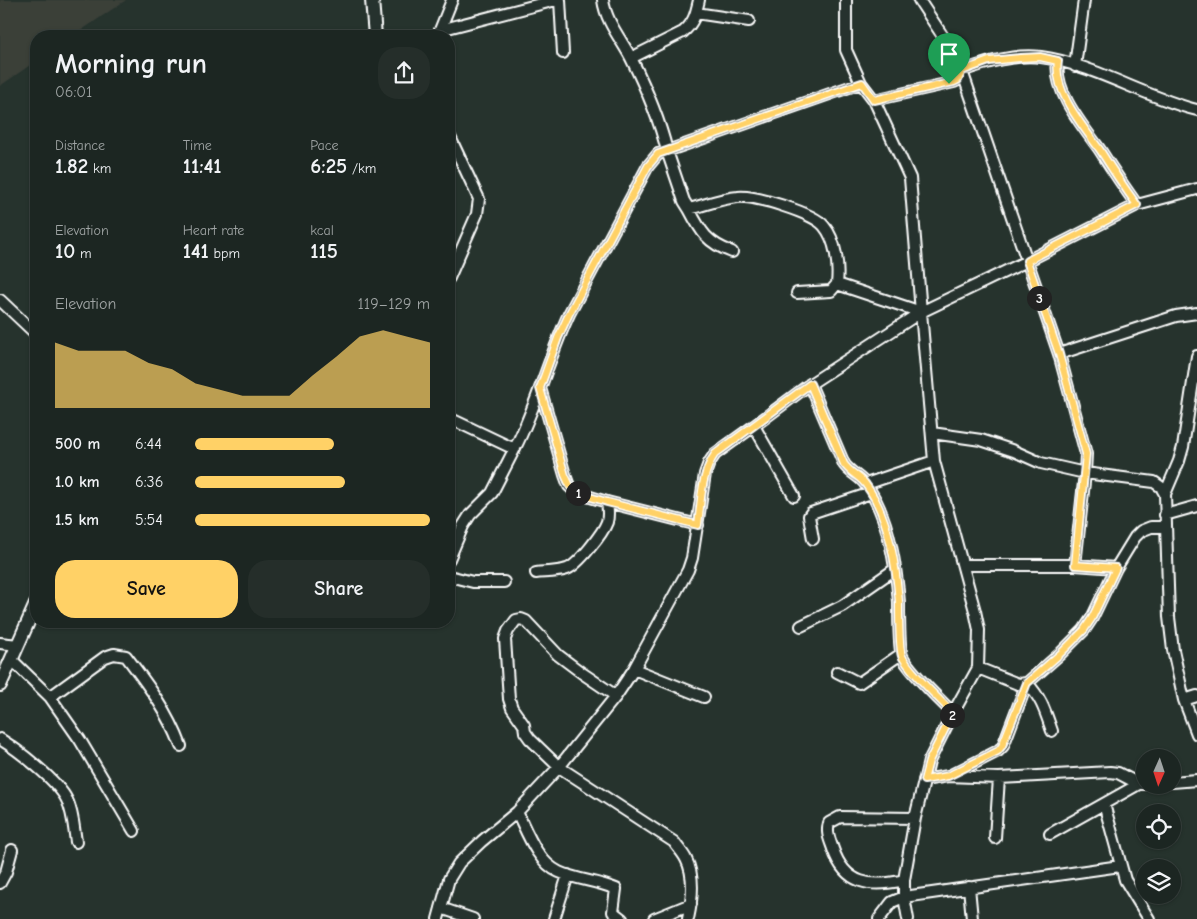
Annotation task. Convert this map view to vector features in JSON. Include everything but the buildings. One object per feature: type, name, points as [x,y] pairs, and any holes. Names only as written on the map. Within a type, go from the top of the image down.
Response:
[{"type":"street","points":[[372,0],[374,30]]},
{"type":"street","points":[[440,30],[452,0]]},
{"type":"street","points":[[450,30],[556,0]]},
{"type":"street","points":[[560,0],[563,53]]},
{"type":"street","points":[[603,0],[606,14],[631,58],[656,110],[667,151],[684,201],[700,231],[708,240],[720,248],[732,252]]},
{"type":"street","points":[[631,58],[690,27],[699,0]]},
{"type":"street","points":[[846,0],[846,50],[862,83],[874,100],[910,178],[934,461],[979,630],[978,668],[929,761],[924,780],[904,880],[904,897],[908,919]]},
{"type":"street","points":[[919,0],[946,41],[962,71],[1059,354],[1086,454],[1075,565]]},
{"type":"street","points":[[1075,66],[1084,0]]},
{"type":"street","points":[[696,13],[749,20]]},
{"type":"street","points":[[874,100],[954,82],[958,80],[962,71],[989,61],[1040,57],[1075,66],[1197,110]]},
{"type":"street","points":[[1058,61],[1058,78],[1078,120],[1137,205]]},
{"type":"street","points":[[455,545],[463,526],[470,516],[492,493],[515,448],[558,338],[648,166],[658,154],[862,83]]},
{"type":"street","points":[[455,148],[479,199],[477,214],[455,264]]},
{"type":"street","points":[[438,919],[449,879],[459,864],[482,841],[517,812],[560,767],[634,670],[688,570],[698,525],[705,474],[715,454],[810,384],[921,312],[1137,205],[1197,189]]},
{"type":"street","points":[[689,209],[735,197],[751,197],[787,207],[823,224],[831,238],[836,253],[837,284],[830,291],[798,293]]},
{"type":"street","points":[[837,284],[921,312]]},
{"type":"street","points":[[0,300],[30,328]]},
{"type":"street","points":[[1059,354],[1176,316],[1197,313]]},
{"type":"street","points":[[1164,494],[1179,461],[1194,391],[1197,356]]},
{"type":"street","points":[[810,384],[844,464],[868,488],[882,515],[889,534],[899,600],[901,654],[914,672],[953,713]]},
{"type":"street","points":[[540,388],[565,475],[570,486],[577,493],[698,525]]},
{"type":"street","points":[[455,421],[515,448]]},
{"type":"street","points":[[754,426],[794,496]]},
{"type":"street","points":[[932,433],[981,440],[1014,450],[1041,463],[1085,473],[1154,482],[1161,487],[1164,494],[1173,650],[1184,700],[1197,734]]},
{"type":"street","points":[[813,538],[809,516],[811,513],[934,461]]},
{"type":"street","points":[[536,573],[568,569],[574,564],[598,539],[608,521],[607,502]]},
{"type":"street","points":[[1165,515],[1197,506]]},
{"type":"street","points":[[948,776],[998,751],[1002,746],[1027,683],[1084,630],[1134,537],[1141,531],[1166,527]]},
{"type":"street","points":[[963,565],[1075,565],[1116,568]]},
{"type":"street","points":[[801,626],[842,606],[895,569]]},
{"type":"street","points":[[455,578],[473,582],[504,582]]},
{"type":"street","points":[[0,685],[30,618]]},
{"type":"street","points":[[616,696],[558,654],[526,621],[516,620],[508,631],[504,639],[509,699],[512,708],[524,725],[530,739],[560,767],[674,842],[687,859],[690,871],[691,904],[688,919]]},
{"type":"street","points":[[0,643],[18,645]]},
{"type":"street","points":[[50,697],[105,657],[114,654],[126,656],[154,693],[172,724],[180,746]]},
{"type":"street","points":[[837,672],[859,683],[901,654]]},
{"type":"street","points":[[12,660],[50,697],[80,740],[134,830]]},
{"type":"street","points":[[978,668],[1018,684],[1027,683]]},
{"type":"street","points":[[634,670],[704,697]]},
{"type":"street","points":[[1027,683],[1038,695],[1044,706],[1052,731]]},
{"type":"street","points":[[1184,700],[1197,696]]},
{"type":"street","points":[[0,739],[14,747],[32,762],[68,800],[76,842]]},
{"type":"street","points":[[924,780],[948,776],[999,778],[1110,772],[1118,773],[1136,781]]},
{"type":"street","points":[[994,838],[999,778]]},
{"type":"street","points":[[1181,781],[1197,780]]},
{"type":"street","points":[[1050,834],[1136,787]]},
{"type":"street","points":[[1104,804],[1125,880],[1150,919]]},
{"type":"street","points":[[517,812],[542,857],[559,872],[616,889],[613,912],[622,919]]},
{"type":"street","points":[[904,880],[884,884],[858,882],[853,879],[837,863],[827,830],[829,823],[840,817],[915,818]]},
{"type":"street","points":[[0,883],[6,872],[12,850]]},
{"type":"street","points":[[879,919],[892,902],[904,897],[1120,866]]},
{"type":"street","points":[[554,919],[568,875]]},
{"type":"street","points":[[969,887],[972,919]]},
{"type":"street","points":[[654,919],[691,904]]},
{"type":"street","points":[[441,908],[473,919]]},
{"type":"shaded area","points":[[0,0],[126,0],[82,30],[30,30],[30,65],[0,86]]},
{"type":"route","points":[[1040,57],[1058,61],[1056,69],[1058,78],[1078,120],[1137,205],[1027,261],[1059,354],[1086,454],[1075,565],[1116,568],[1092,618],[1084,630],[1027,683],[1014,718],[998,751],[948,776],[924,780],[929,761],[953,713],[914,672],[901,654],[899,600],[889,534],[882,515],[866,484],[850,472],[844,464],[810,384],[715,454],[705,474],[698,525],[577,493],[570,486],[565,475],[540,388],[569,314],[648,166],[658,154],[862,83],[874,100],[949,84],[958,80],[962,71],[989,61],[1040,57]]}]
